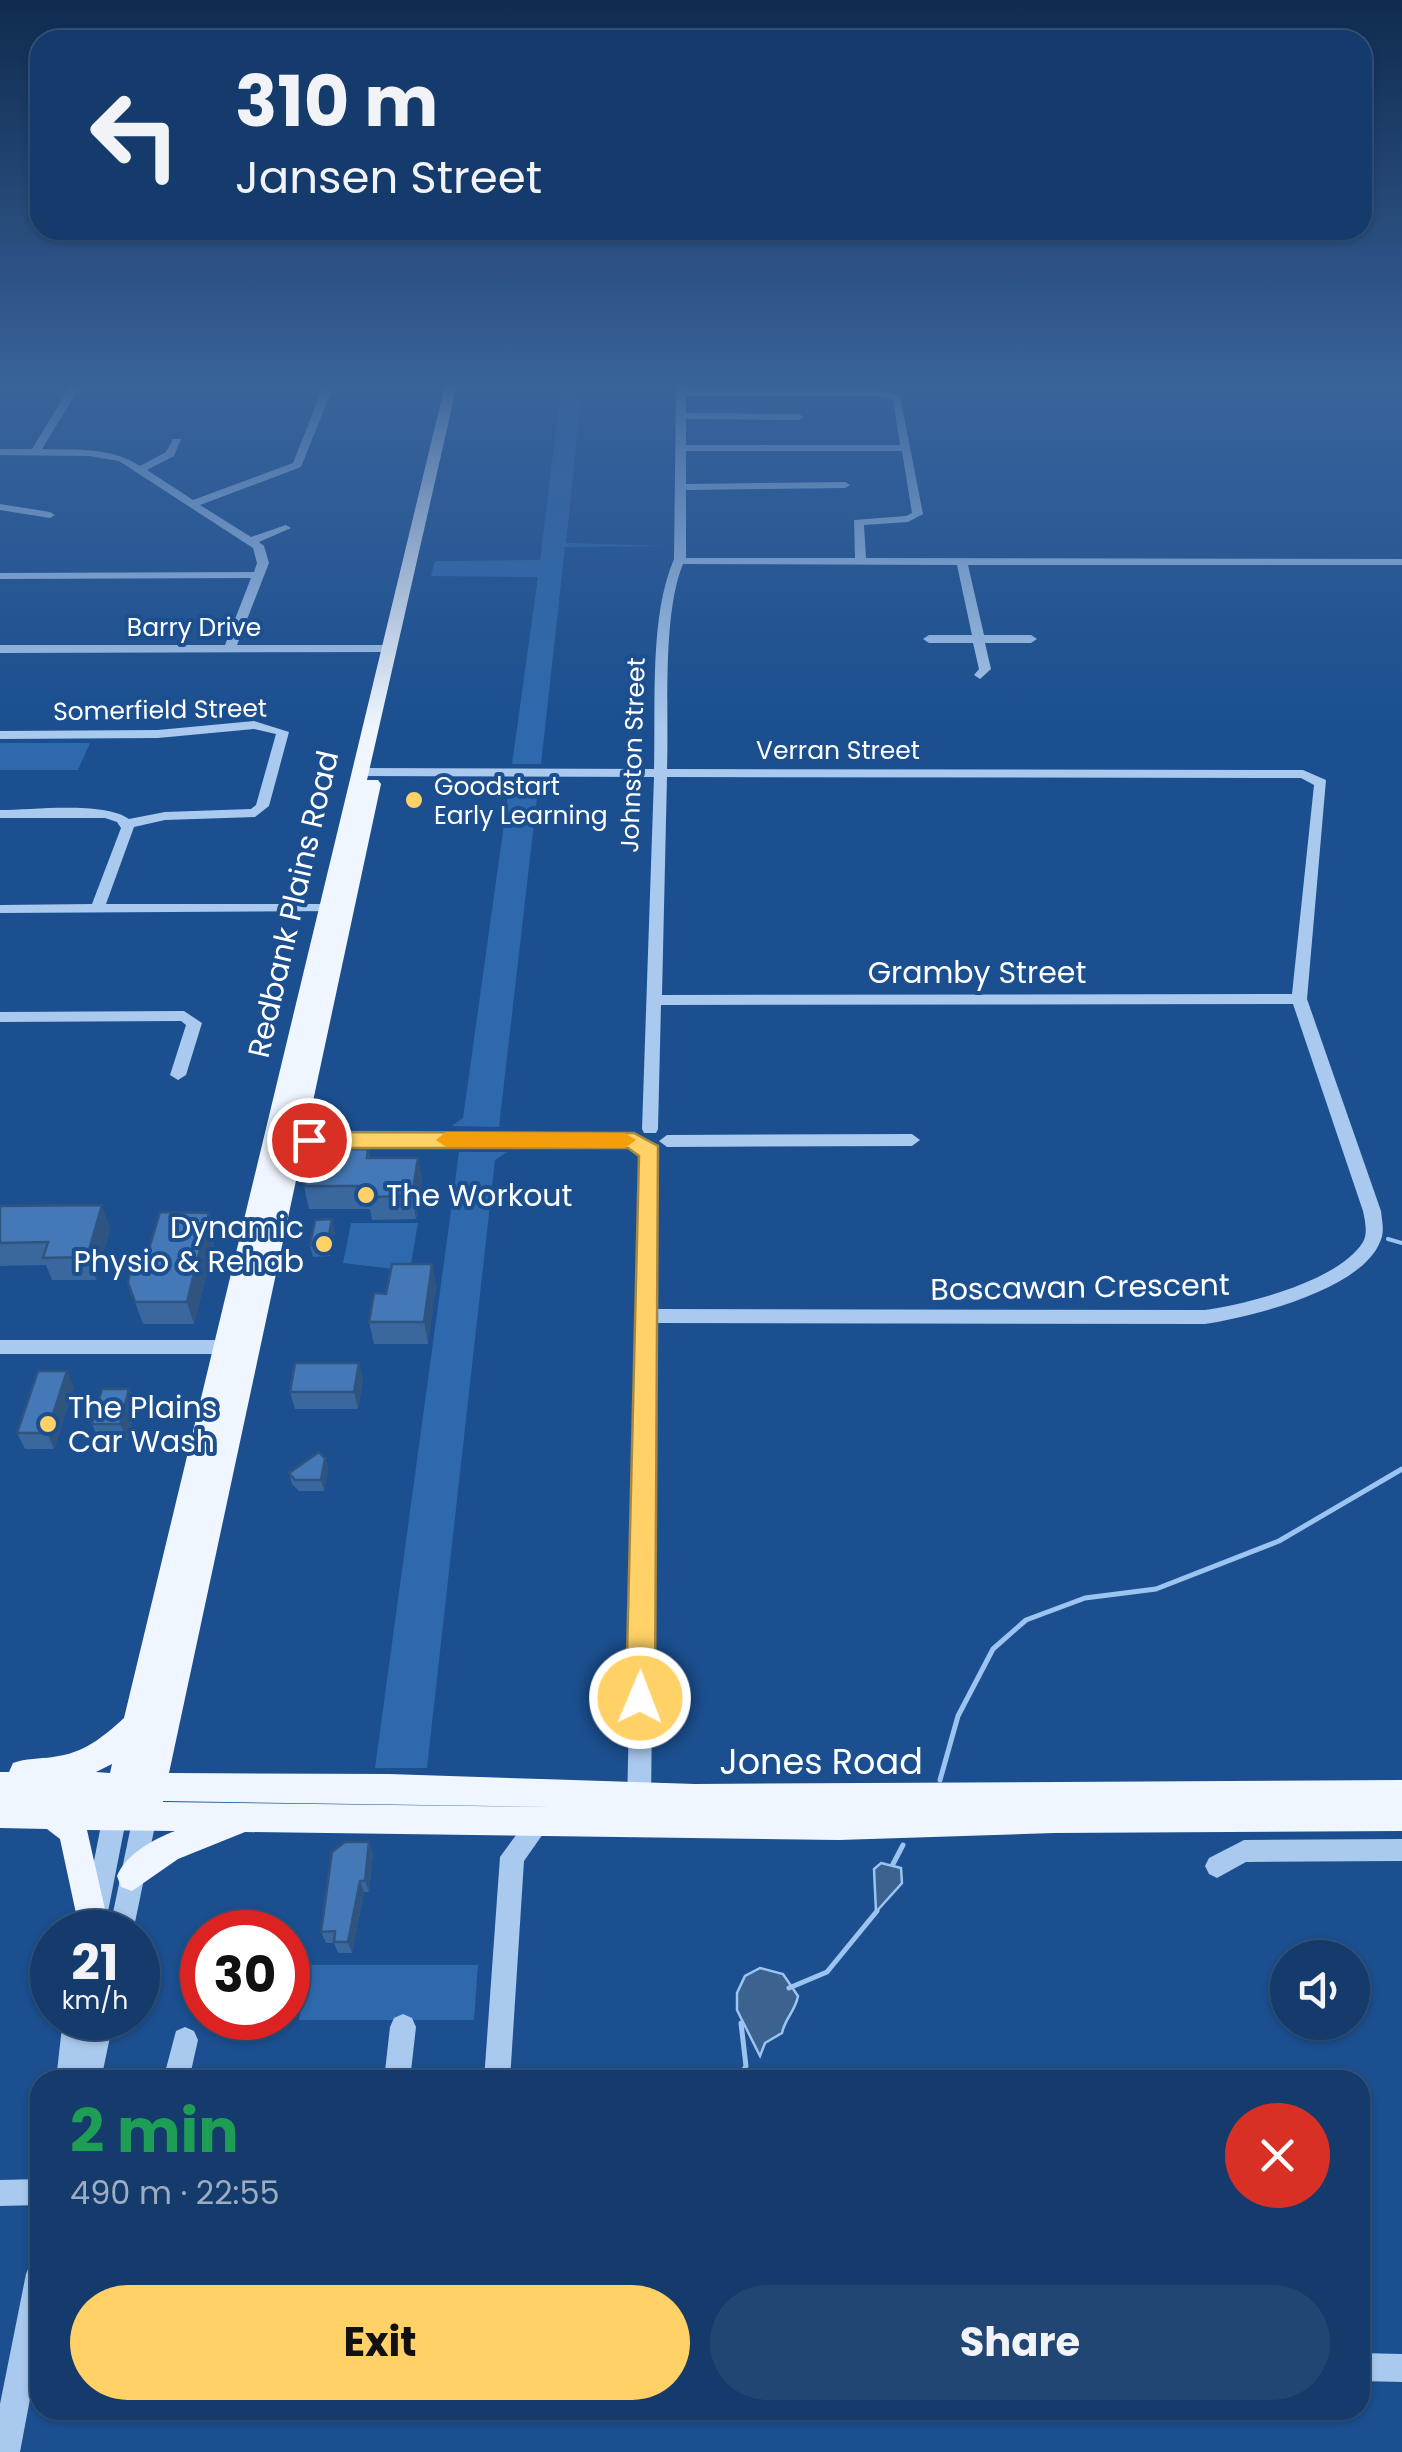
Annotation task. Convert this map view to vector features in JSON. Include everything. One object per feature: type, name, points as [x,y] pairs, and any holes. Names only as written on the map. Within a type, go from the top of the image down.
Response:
[{"type":"main road","name":"Redbank Plains Road","points":[[367,772],[388,649],[424,499]]},
{"type":"main road","name":"Redbank Plains Road","points":[[133,1802],[136,1721],[178,1545],[237,1347],[335,908],[435,499]]},
{"type":"main road","name":"Redbank Plains Road","points":[[286,1139],[298,1093],[308,1086],[335,908]]},
{"type":"main road","name":"Redbank Plains Road","points":[[133,1802],[229,1448],[237,1347]]},
{"type":"main road","points":[[178,1545],[198,1530],[214,1462],[229,1448]]},
{"type":"main road","points":[[0,1773],[44,1774],[102,1756],[120,1746],[136,1721]]},
{"type":"main road","points":[[0,1786],[133,1802]]},
{"type":"main road","name":"Jones Road","points":[[133,1802],[389,1788],[638,1811],[1402,1817]]},
{"type":"main road","name":"Jones Road","points":[[133,1802],[249,1816],[538,1824],[638,1811],[1402,1794]]},
{"type":"main road","points":[[0,1814],[53,1815],[133,1802]]},
{"type":"main road","points":[[53,1815],[73,1830],[96,1910]]},
{"type":"main road","points":[[132,1876],[166,1849],[249,1816]]},
{"type":"street","points":[[185,499],[250,541],[264,556],[230,649]]},
{"type":"street","points":[[192,504],[204,499]]},
{"type":"street","name":"Johnston Street","points":[[650,1144],[662,1132],[650,1129],[660,772],[667,595],[680,561],[680,499]]},
{"type":"street","points":[[861,561],[858,522],[908,519],[918,514],[915,499]]},
{"type":"street","points":[[0,507],[50,515]]},
{"type":"street","points":[[250,541],[286,528]]},
{"type":"street","points":[[680,561],[1402,562]]},
{"type":"street","points":[[962,561],[985,669],[980,676]]},
{"type":"street","points":[[0,576],[259,575]]},
{"type":"street","points":[[928,639],[1030,639]]},
{"type":"street","name":"Barry Drive","points":[[0,650],[388,649]]},
{"type":"street","name":"Somerfield Street","points":[[0,735],[158,734],[254,726],[283,732],[262,806],[255,813],[164,816],[127,824]]},
{"type":"street","name":"Verran Street","points":[[367,772],[1316,776]]},
{"type":"street","name":"Boscawan Crescent","points":[[647,1316],[1205,1317],[1248,1312],[1287,1299],[1369,1248],[1375,1229],[1298,999],[1321,783],[1316,776]]},
{"type":"street","points":[[0,814],[106,814],[127,824],[97,908]]},
{"type":"street","points":[[0,909],[335,908]]},
{"type":"street","name":"Gramby Street","points":[[654,1000],[1298,999]]},
{"type":"street","points":[[0,1017],[184,1016],[194,1022],[178,1075]]},
{"type":"street","points":[[286,1139],[650,1144],[912,1140]]},
{"type":"street","points":[[638,1811],[650,1144]]},
{"type":"street","points":[[0,1346],[237,1347]]},
{"type":"street","points":[[113,1910],[132,1876],[133,1802]]},
{"type":"street","points":[[107,1910],[133,1802]]},
{"type":"street","points":[[492,1822],[512,1858],[498,2070]]},
{"type":"street","points":[[512,1858],[538,1824]]},
{"type":"street","points":[[1218,1866],[1244,1852],[1402,1850]]},
{"type":"street","points":[[398,2070],[404,2027]]},
{"type":"street","points":[[69,2070],[73,2040]]},
{"type":"street","points":[[90,2070],[97,2040]]},
{"type":"street","points":[[178,2070],[184,2040]]},
{"type":"street","points":[[0,2193],[30,2192]]},
{"type":"street","points":[[5,2452],[30,2325]]},
{"type":"street","points":[[1370,2367],[1402,2368]]},
{"type":"shaded area","points":[[547,499],[571,499],[566,543],[667,546],[565,547],[541,764],[512,764],[538,577],[431,576],[435,561],[540,560]]},
{"type":"shaded area","points":[[0,743],[90,743],[78,770],[0,770]]},
{"type":"shaded area","points":[[539,780],[499,1127],[452,1126],[463,1118],[510,781]]},
{"type":"shaded area","points":[[459,1152],[507,1152],[495,1160],[427,1768],[375,1768]]},
{"type":"shaded area","points":[[351,1223],[418,1223],[410,1271],[343,1263]]},
{"type":"shaded area","points":[[881,1863],[901,1868],[902,1883],[876,1912],[874,1869]]},
{"type":"shaded area","points":[[310,1965],[478,1965],[474,2020],[310,2020]]},
{"type":"shaded area","points":[[760,1968],[783,1974],[798,1996],[782,2033],[765,2043],[760,2056],[737,2010],[737,1993],[745,1976]]},
{"type":"building","points":[[368,1149],[367,1158],[418,1158],[412,1196],[368,1197],[370,1186],[304,1186],[312,1150]]},
{"type":"building","points":[[102,1205],[87,1257],[43,1258],[48,1242],[0,1243],[0,1206]]},
{"type":"building","points":[[160,1212],[209,1213],[187,1302],[135,1302],[128,1283],[130,1272],[142,1272]]},
{"type":"building","points":[[332,1219],[327,1245],[310,1245],[315,1220]]},
{"type":"building","points":[[392,1264],[432,1264],[424,1322],[369,1322],[374,1293],[386,1294]]},
{"type":"building","points":[[295,1363],[359,1363],[354,1392],[290,1392]]},
{"type":"building","points":[[38,1371],[67,1371],[47,1433],[17,1433]]},
{"type":"building","points":[[102,1389],[129,1389],[120,1424],[92,1424]]},
{"type":"building","points":[[319,1452],[325,1458],[321,1480],[295,1480],[289,1473]]},
{"type":"building","points":[[345,1842],[369,1842],[365,1881],[360,1881],[348,1942],[334,1942],[335,1931],[321,1932],[332,1852]]},
{"type":"waterway","points":[[1388,1239],[1402,1243]]},
{"type":"waterway","points":[[940,1780],[958,1716],[993,1649],[1026,1620],[1085,1598],[1156,1589],[1279,1541],[1402,1469]]},
{"type":"waterway","points":[[893,1864],[903,1845]]},
{"type":"waterway","points":[[789,1988],[827,1972],[877,1911]]},
{"type":"waterway","points":[[741,2023],[744,2070]]},
{"type":"slow traffic","points":[[446,1140],[625,1140]]},
{"type":"place","name":"Goodstart Early Learning","points":[[414,800]]},
{"type":"place","name":"The Workout","points":[[366,1195]]},
{"type":"place","name":"Dynamic Physio & Rehab","points":[[324,1244]]},
{"type":"place","name":"The Plains Car Wash","points":[[48,1424]]},
{"type":"route","points":[[309,1140],[634,1140],[639,1148],[650,1151],[640,1698]]}]
